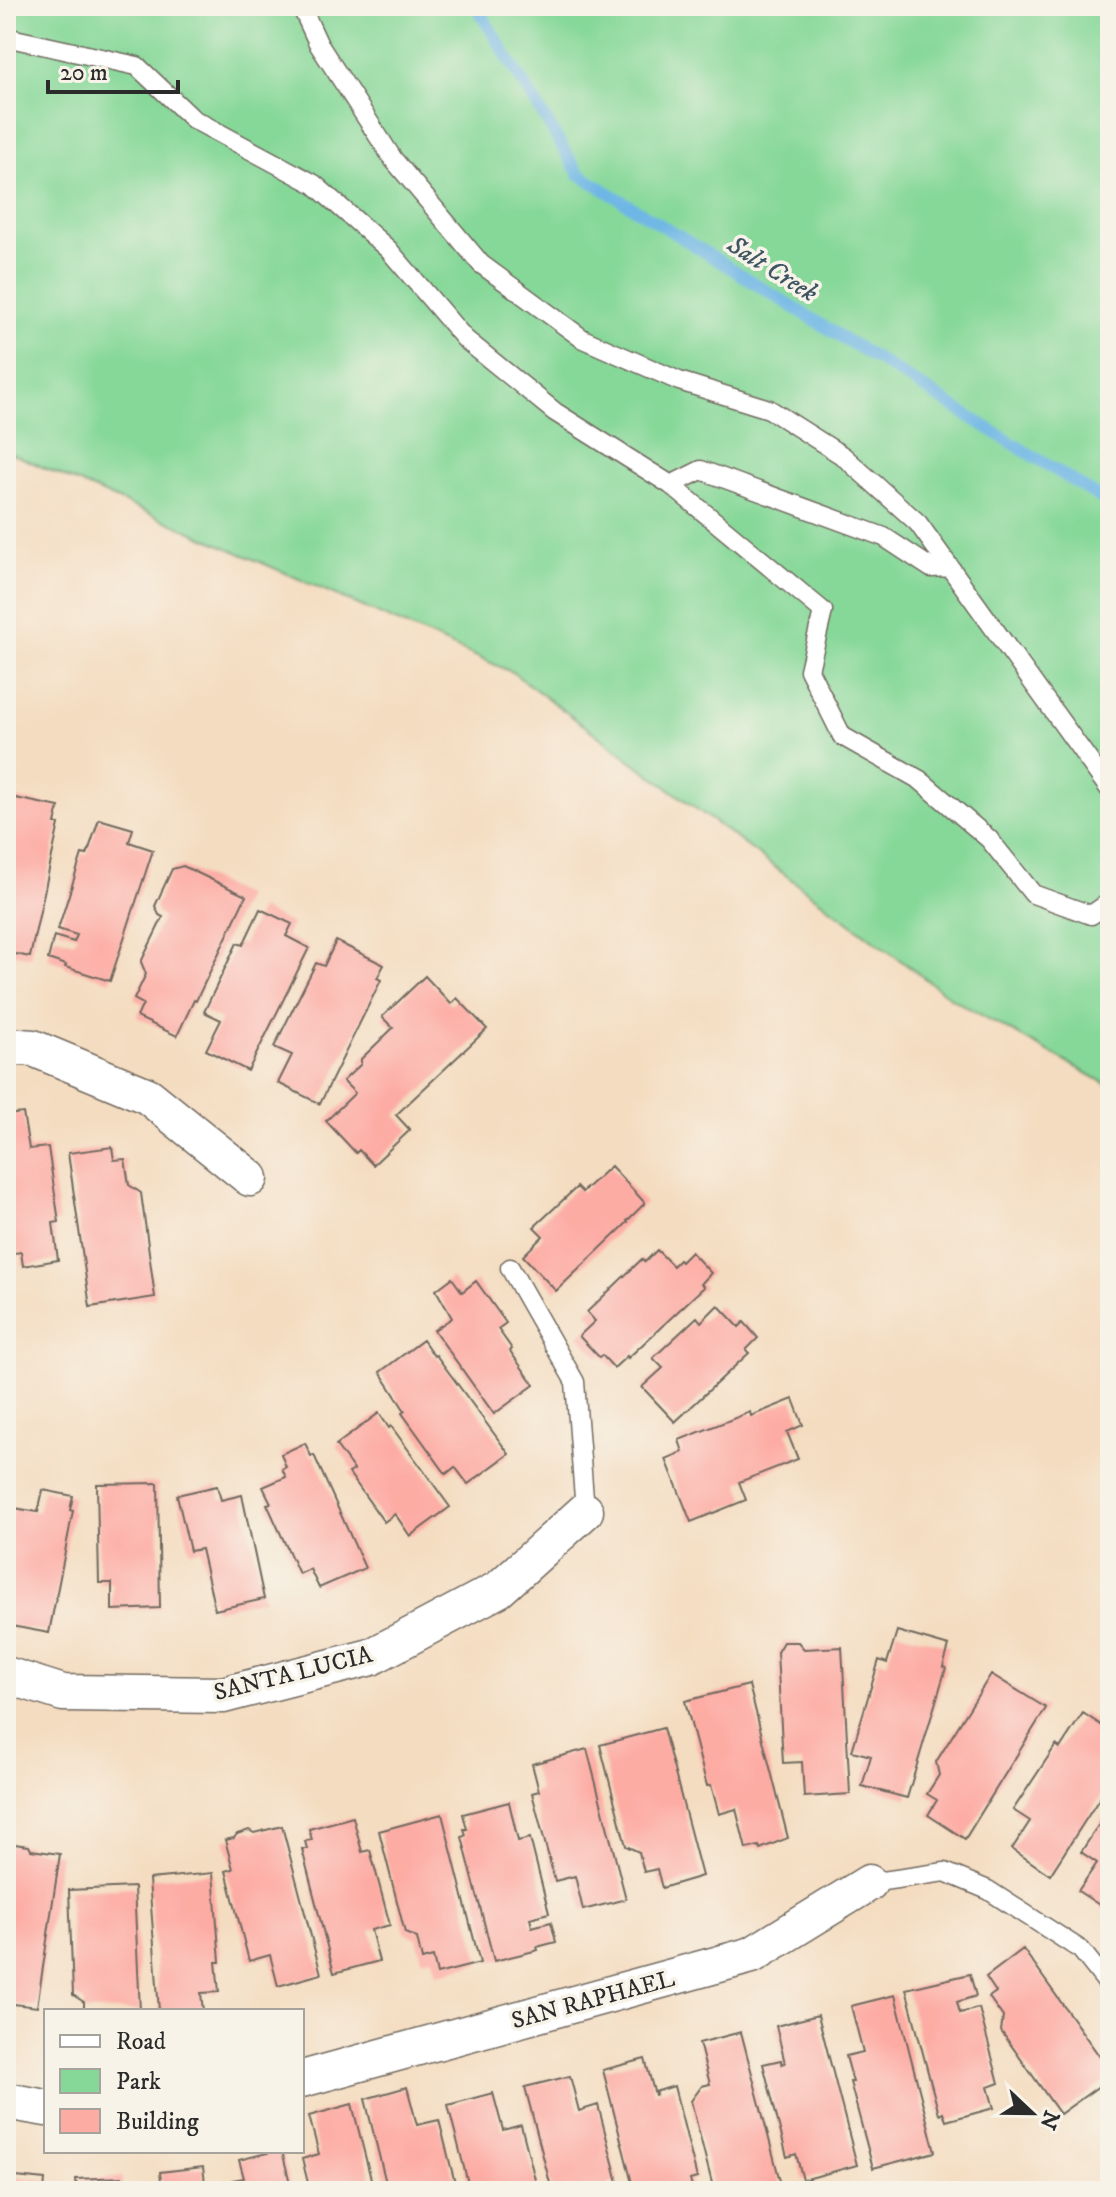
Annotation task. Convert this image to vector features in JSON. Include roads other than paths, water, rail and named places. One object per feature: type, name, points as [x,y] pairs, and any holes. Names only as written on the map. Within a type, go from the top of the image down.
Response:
[{"type":"street","points":[[6,1046],[33,1048],[148,1096],[250,1178]]},
{"type":"street","name":"SANTA LUCIA","points":[[6,1675],[63,1693],[223,1695],[371,1657],[499,1589],[585,1511]]},
{"type":"street","name":"SAN RAPHAEL","points":[[304,2078],[752,1955],[869,1883]]},
{"type":"street","points":[[6,2101],[44,2108]]},
{"type":"lane","points":[[301,6],[319,45],[393,159],[481,264],[583,339],[679,381],[769,409],[843,456],[918,523],[1110,790]]},
{"type":"lane","points":[[6,34],[10,38],[137,66],[193,119],[314,184],[388,249],[465,339],[555,412],[671,485],[823,611],[809,670],[842,736],[920,780],[989,839],[1033,894],[1091,915],[1110,902]]},
{"type":"lane","points":[[671,485],[701,470],[884,537],[931,568],[950,567]]},
{"type":"lane","points":[[510,1268],[575,1382],[585,1511]]},
{"type":"lane","points":[[869,1883],[945,1872],[988,1890],[1081,1950],[1110,1987]]},
{"type":"waterway","name":"Salt Creek","points":[[476,6],[579,174],[1110,504]]}]
